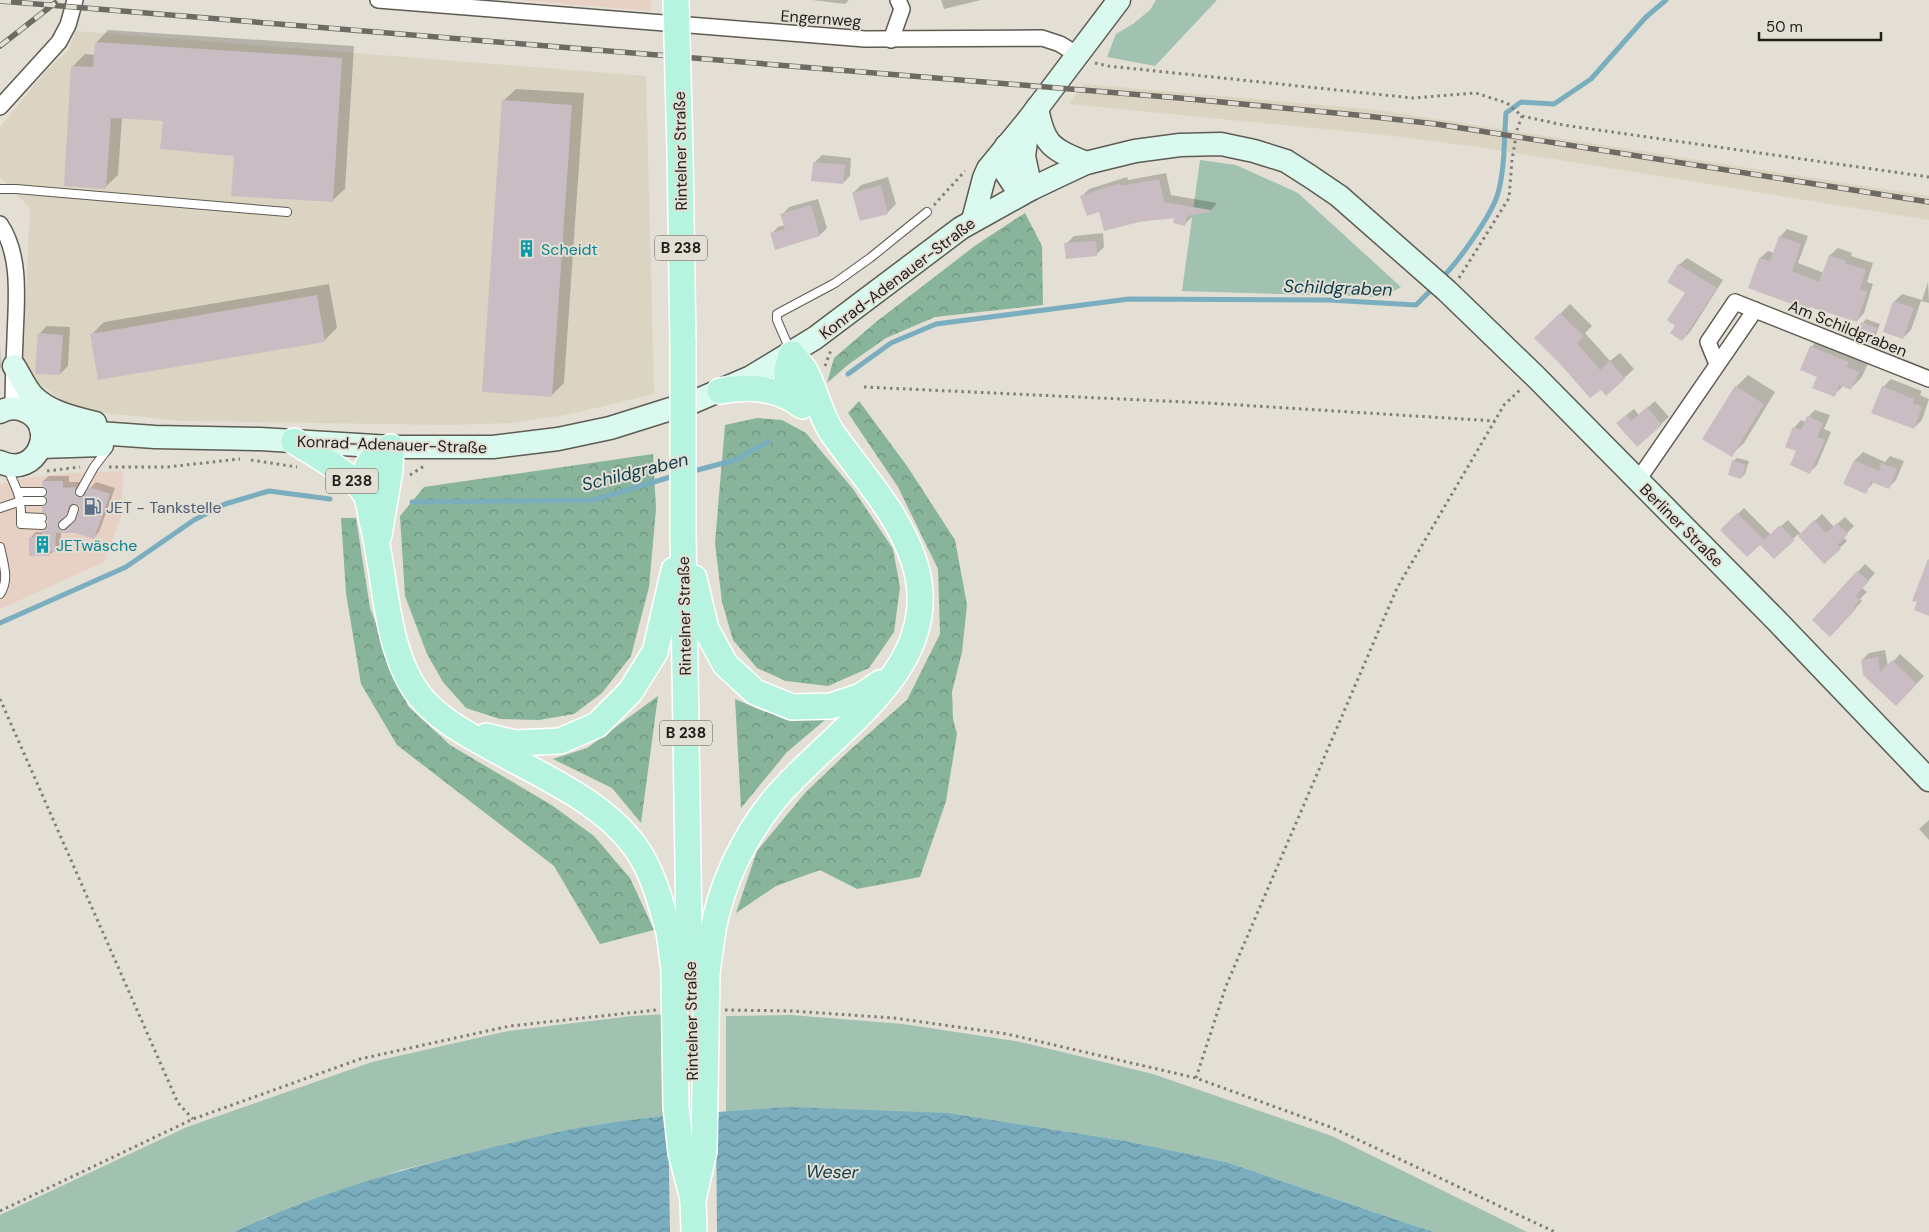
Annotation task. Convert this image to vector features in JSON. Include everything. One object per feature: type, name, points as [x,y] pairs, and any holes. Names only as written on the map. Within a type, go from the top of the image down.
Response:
[{"type":"main road","name":"Rintelner Straße","points":[[676,0],[680,152],[683,534],[690,932]]},
{"type":"main road","points":[[973,220],[988,169],[1033,114],[1119,0]]},
{"type":"main road","points":[[1033,114],[1049,142],[1058,152],[1086,163]]},
{"type":"main road","points":[[1026,191],[1024,156],[1033,114]]},
{"type":"main road","name":"Konrad-Adenauer-Straße","points":[[41,438],[155,437],[260,439],[391,447],[493,447],[558,439],[610,428],[720,391],[751,377],[792,354],[973,220],[1026,191],[1086,163],[1136,151],[1180,144],[1221,144],[1254,151],[1286,161],[1339,196],[1430,276]]},
{"type":"main road","points":[[1006,146],[1004,163],[1006,173],[1026,191]]},
{"type":"main road","name":"Berliner Straße","points":[[1430,276],[1536,377],[1638,480],[1776,620],[1929,780]]},
{"type":"main road","name":"B 238","points":[[792,354],[786,381],[796,401]]},
{"type":"main road","name":"B 238","points":[[694,1232],[693,1200],[681,1153],[676,1107],[674,970],[690,932],[718,906],[729,874],[758,821],[794,778],[871,705],[896,673],[908,651],[916,632],[920,615],[920,588],[914,562],[906,541],[892,514],[830,428],[803,368],[792,354]]},
{"type":"main road","points":[[14,366],[32,396],[46,406],[72,417],[155,437]]},
{"type":"main road","name":"B 238","points":[[720,391],[739,388],[777,393],[796,401],[830,428]]},
{"type":"main road","points":[[2,463],[14,466],[30,461],[41,438],[38,422],[27,412],[6,410]]},
{"type":"main road","name":"Konrad-Adenauer-Straße","points":[[41,438],[110,445],[155,437]]},
{"type":"main road","name":"B 238","points":[[294,441],[342,472],[365,492]]},
{"type":"main road","name":"B 238","points":[[378,544],[390,470],[391,447],[378,453],[370,460],[364,482],[378,544],[386,602],[406,673],[419,694],[438,714],[457,728],[571,791],[605,816],[627,836],[644,860],[660,897],[690,932],[707,972],[704,1151],[693,1200]]},
{"type":"main road","name":"B 238","points":[[683,534],[706,628],[726,664],[755,692],[792,707],[831,706],[861,696],[896,673]]},
{"type":"main road","name":"B 238","points":[[457,728],[515,744],[560,741],[596,725],[630,692],[655,652],[683,534]]},
{"type":"street","points":[[0,107],[59,42],[68,25],[75,0]]},
{"type":"street","name":"Engernweg","points":[[378,0],[865,39],[1042,38],[1060,44],[1078,55]]},
{"type":"street","points":[[891,40],[902,8],[898,0]]},
{"type":"street","points":[[0,224],[10,246],[15,270],[16,294],[14,366],[6,410]]},
{"type":"street","name":"Am Schildgraben","points":[[1718,364],[1708,342],[1735,302],[1929,379]]},
{"type":"street","points":[[1638,480],[1755,310]]},
{"type":"lane","points":[[0,189],[26,189],[288,212]]},
{"type":"lane","name":"Konrad-Adenauer-Straße","points":[[792,354],[777,320],[777,314],[842,278],[927,212]]},
{"type":"lane","points":[[80,492],[94,467],[110,445]]},
{"type":"lane","points":[[2,463],[21,501],[21,524],[42,521]]},
{"type":"lane","points":[[18,492],[42,492]]},
{"type":"lane","points":[[0,508],[21,501],[42,501]]},
{"type":"lane","points":[[65,521],[74,509]]},
{"type":"lane","points":[[0,547],[6,584],[0,594]]},
{"type":"path","points":[[1078,55],[1093,62],[1118,67],[1413,98],[1476,93],[1507,103],[1522,116],[1563,125],[1929,176]]},
{"type":"path","points":[[1447,291],[1464,272],[1509,198],[1512,160],[1517,130],[1522,116]]},
{"type":"path","points":[[1536,377],[1504,405],[1397,588],[1226,986],[1196,1078],[1333,1128],[1555,1232]]},
{"type":"path","points":[[864,387],[1207,403],[1495,421]]},
{"type":"path","points":[[70,467],[167,467],[245,459],[268,462]]},
{"type":"path","points":[[0,699],[178,1103],[193,1119],[0,1211]]},
{"type":"shaded area","points":[[519,0],[651,0],[651,11]]},
{"type":"shaded area","points":[[75,31],[646,76],[654,394],[566,415],[511,423],[449,425],[181,421],[87,411],[63,401],[35,380],[23,356],[30,208],[0,177],[0,127],[46,71],[69,50]]},
{"type":"shaded area","points":[[1084,84],[1379,110],[1929,196],[1929,220],[1485,148],[1393,136],[1069,104]]},
{"type":"shaded area","points":[[123,471],[122,514],[104,562],[0,609],[0,484],[26,478],[70,473]]},
{"type":"green space","points":[[1156,0],[1217,0],[1155,66],[1107,57],[1116,34],[1133,24],[1150,10]]},
{"type":"green space","points":[[1200,160],[1236,165],[1298,193],[1401,287],[1383,297],[1182,291]]},
{"type":"green space","points":[[1025,213],[1042,246],[1043,305],[935,317],[886,338],[849,364],[827,383],[834,358],[876,322],[976,245]]},
{"type":"green space","points":[[859,401],[907,466],[955,540],[967,605],[962,652],[952,692],[953,719],[957,734],[946,801],[920,877],[857,889],[820,870],[776,886],[736,913],[757,851],[805,793],[907,700],[940,634],[938,569],[898,487],[848,413]]},
{"type":"green space","points":[[757,418],[782,420],[806,433],[853,489],[893,549],[900,587],[894,632],[869,668],[828,686],[786,681],[757,668],[733,640],[722,602],[715,543],[725,425]]},
{"type":"green space","points":[[653,454],[656,509],[649,587],[631,656],[602,693],[574,714],[539,720],[500,719],[466,708],[443,682],[427,654],[405,596],[400,516],[424,487]]},
{"type":"green space","points":[[341,518],[356,518],[370,608],[408,706],[450,745],[553,806],[594,836],[630,878],[654,930],[600,944],[554,866],[397,745],[361,684],[346,593]]},
{"type":"green space","points":[[658,696],[641,823],[612,788],[553,759],[587,748]]},
{"type":"green space","points":[[735,699],[763,711],[797,720],[831,715],[787,752],[741,808]]},
{"type":"green space","points":[[666,1014],[666,1117],[595,1125],[510,1143],[401,1170],[266,1217],[233,1232],[0,1232],[0,1215],[187,1127],[372,1062],[508,1031],[632,1016]]},
{"type":"green space","points":[[791,1015],[903,1024],[1021,1042],[1153,1074],[1332,1136],[1527,1232],[1433,1232],[1226,1162],[1126,1141],[949,1113],[726,1112],[726,1016]]},
{"type":"water","name":"Weser","points":[[787,1107],[949,1113],[1126,1141],[1226,1162],[1433,1232],[233,1232],[290,1208],[379,1178],[469,1153],[548,1134],[595,1125],[643,1119]]},
{"type":"pier","points":[[716,1110],[717,1232],[670,1232],[668,1114]]},
{"type":"building","points":[[95,42],[342,58],[333,202],[231,196],[234,156],[160,149],[163,121],[111,118],[106,189],[64,186],[71,66],[93,67]]},
{"type":"building","name":"Scheidt","points":[[502,100],[572,105],[552,397],[482,392]]},
{"type":"building","points":[[813,162],[845,165],[843,184],[811,181]]},
{"type":"building","points":[[1159,179],[1164,202],[1210,210],[1210,212],[1187,216],[1185,226],[1173,223],[1174,218],[1139,222],[1104,231],[1099,212],[1087,216],[1080,196],[1120,183],[1121,186]]},
{"type":"building","points":[[881,185],[888,214],[860,221],[852,193]]},
{"type":"building","points":[[811,205],[820,236],[775,250],[770,233],[785,229],[780,214]]},
{"type":"building","points":[[1779,236],[1801,244],[1792,271],[1819,282],[1829,255],[1866,270],[1860,289],[1867,292],[1857,322],[1810,307],[1808,310],[1748,288],[1759,258],[1770,261]]},
{"type":"building","points":[[1096,241],[1097,256],[1066,259],[1064,243]]},
{"type":"building","points":[[1678,264],[1717,288],[1682,341],[1670,333],[1675,326],[1667,320],[1685,293],[1667,282]]},
{"type":"building","points":[[317,295],[325,342],[98,380],[90,334]]},
{"type":"building","points":[[1893,301],[1914,308],[1903,339],[1883,332]]},
{"type":"building","points":[[1560,313],[1584,336],[1577,343],[1600,370],[1610,361],[1625,379],[1606,396],[1601,390],[1590,398],[1534,338]]},
{"type":"building","points":[[1861,322],[1877,328],[1871,344],[1856,338]]},
{"type":"building","points":[[38,333],[63,335],[60,375],[35,374]]},
{"type":"building","points":[[1810,346],[1849,362],[1847,367],[1859,372],[1851,390],[1839,385],[1835,397],[1812,388],[1817,377],[1800,370]]},
{"type":"building","points":[[1735,386],[1764,404],[1732,457],[1702,439]]},
{"type":"building","points":[[1882,386],[1914,399],[1913,403],[1922,407],[1914,429],[1871,413]]},
{"type":"building","points":[[1647,407],[1662,425],[1637,447],[1616,423],[1626,415],[1631,421]]},
{"type":"building","points":[[1807,416],[1823,423],[1817,437],[1825,440],[1810,474],[1790,465],[1796,451],[1785,447],[1793,427],[1801,430]]},
{"type":"building","points":[[1732,460],[1746,465],[1741,479],[1728,475]]},
{"type":"building","points":[[1854,460],[1879,471],[1881,463],[1897,469],[1889,489],[1871,482],[1866,494],[1843,484]]},
{"type":"building","points":[[42,481],[63,481],[63,488],[76,487],[75,494],[80,498],[85,495],[89,487],[110,494],[94,539],[75,533],[56,533],[55,552],[50,551],[50,556],[29,556],[29,537],[42,538],[42,531],[48,526],[47,516],[42,512],[42,507],[47,503],[45,496],[48,492],[42,486]],"holes":[[[73,503],[80,508],[76,520],[66,530],[61,530],[58,527],[58,523],[66,515],[70,505]]]},
{"type":"building","points":[[1737,513],[1764,540],[1780,525],[1795,540],[1774,559],[1760,545],[1747,557],[1720,530]]},
{"type":"building","points":[[1814,520],[1826,533],[1837,523],[1848,534],[1837,545],[1841,549],[1824,564],[1798,536]]},
{"type":"building","points":[[1928,559],[1929,616],[1914,610],[1917,602],[1912,601]]},
{"type":"building","points":[[1857,571],[1869,581],[1856,596],[1860,600],[1854,607],[1856,609],[1830,637],[1812,620]]},
{"type":"building","points":[[1878,657],[1880,672],[1892,660],[1917,684],[1896,706],[1863,675],[1861,660]]},
{"type":"waterway","name":"Schildgraben","points":[[1441,279],[1474,238],[1495,202],[1502,174],[1506,113],[1521,102],[1554,104],[1591,79],[1646,17],[1666,0]]},
{"type":"waterway","name":"Schildgraben","points":[[848,374],[891,343],[936,324],[1129,299],[1329,300],[1416,305],[1434,287]]},
{"type":"waterway","name":"Schildgraben","points":[[690,472],[735,460],[768,442]]},
{"type":"waterway","name":"Schildgraben","points":[[412,502],[594,500],[677,475]]},
{"type":"waterway","name":"Schildgraben","points":[[0,623],[126,567],[194,520],[225,504],[269,491],[330,499]]},
{"type":"railway","points":[[0,1],[1179,98],[1357,115],[1436,124],[1929,202]]},
{"type":"railway","points":[[0,46],[55,3]]},
{"type":"place","name":"Scheidt","points":[[527,249]]},
{"type":"place","name":"JET - Tankstelle","points":[[92,507]]},
{"type":"place","name":"JETwäsche","points":[[42,545]]}]
